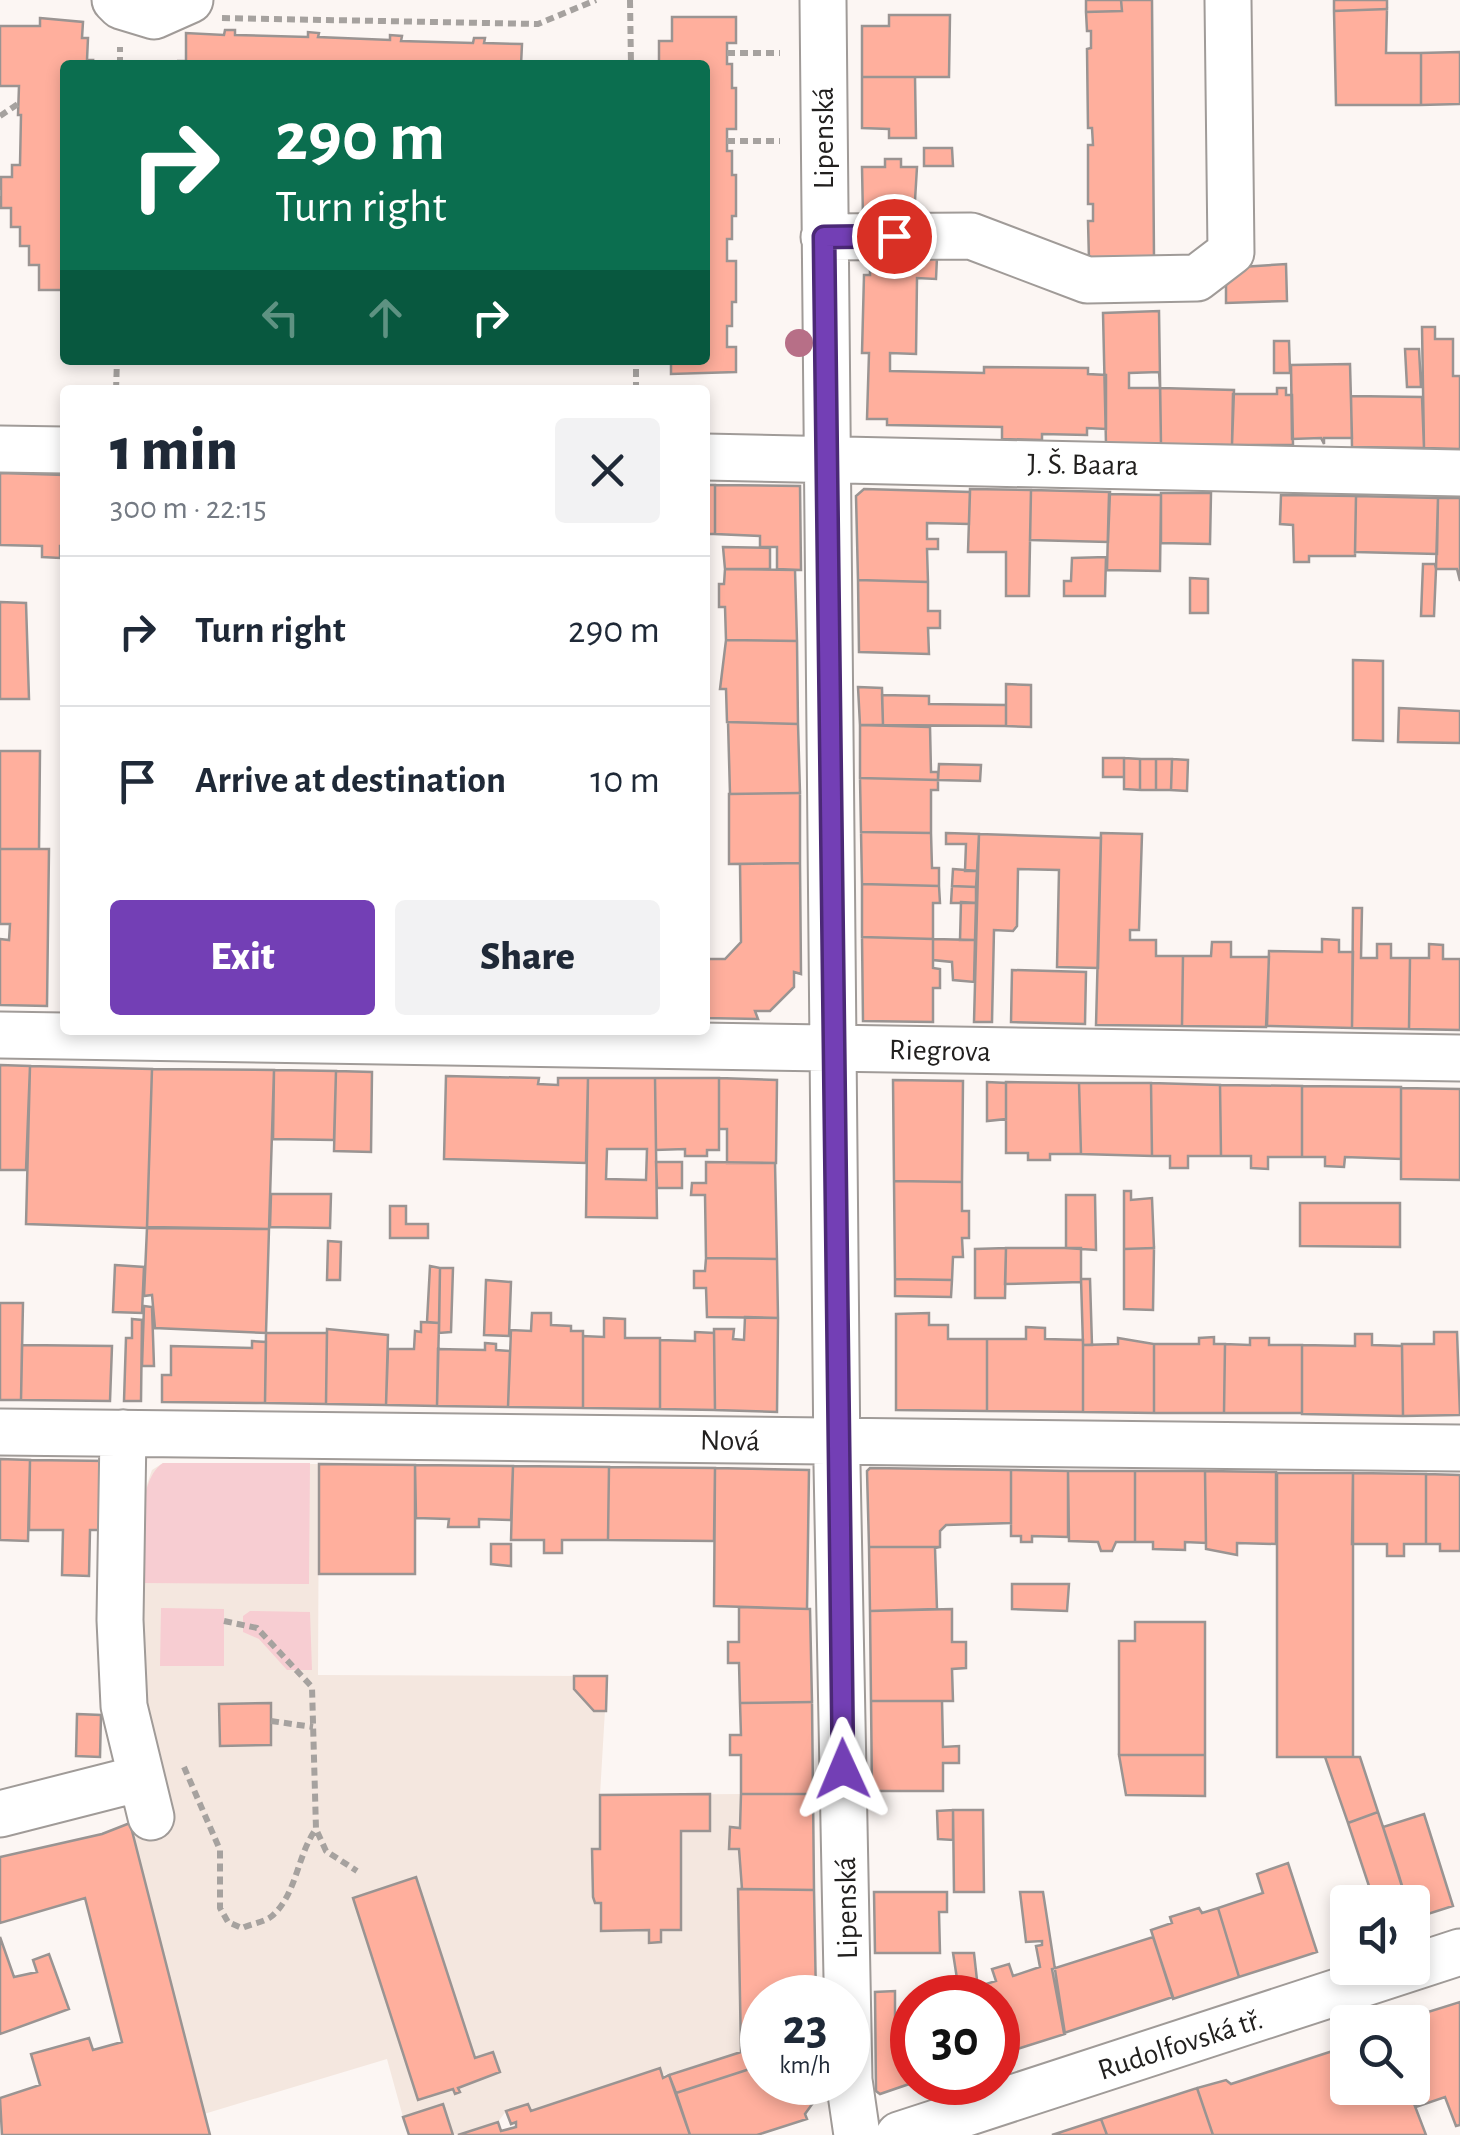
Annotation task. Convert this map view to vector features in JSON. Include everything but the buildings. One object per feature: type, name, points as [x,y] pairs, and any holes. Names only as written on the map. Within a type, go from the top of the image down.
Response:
[{"type":"street","points":[[115,0],[121,6],[154,16],[198,9]]},
{"type":"street","name":"Lipenská","points":[[823,0],[824,458],[835,1048],[837,1440],[849,2080],[858,2135]]},
{"type":"street","points":[[824,237],[971,236],[1087,280],[1197,278],[1231,252],[1228,0]]},
{"type":"street","points":[[0,449],[60,450]]},
{"type":"street","name":"J. Š. Baara","points":[[710,456],[1460,474]]},
{"type":"street","name":"Riegrova","points":[[0,1035],[1460,1058]]},
{"type":"street","name":"Nová","points":[[0,1432],[1460,1448]]},
{"type":"street","points":[[0,1814],[146,1798],[124,1706],[120,1620],[123,1433]]},
{"type":"street","name":"Rudolfovská tř.","points":[[899,2135],[965,2125],[1460,1952]]},
{"type":"path","points":[[198,9],[538,24],[596,0]]},
{"type":"path","points":[[630,0],[631,60]]},
{"type":"path","points":[[727,52],[780,53]]},
{"type":"path","points":[[0,116],[18,104]]},
{"type":"path","points":[[727,141],[780,141]]},
{"type":"path","points":[[224,1621],[257,1628],[312,1687],[316,1830],[326,1850],[357,1871]]},
{"type":"path","points":[[271,1722],[313,1727]]},
{"type":"path","points":[[184,1767],[220,1850],[220,1908],[228,1922],[242,1928],[272,1916],[293,1884],[304,1846],[316,1830]]},
{"type":"shaded area","points":[[163,1463],[319,1464],[318,1675],[607,1676],[600,1795],[741,1794],[740,1828],[730,1828],[729,1848],[739,1849],[742,1889],[738,1890],[740,2052],[664,2075],[659,2068],[531,2111],[528,2104],[506,2111],[498,2122],[458,2135],[403,2117],[387,2059],[204,2114],[130,1823],[145,1490],[152,1470]]},
{"type":"shaded area","points":[[163,1463],[310,1463],[309,1584],[140,1583],[144,1500],[154,1472]]},
{"type":"shaded area","points":[[161,1608],[224,1609],[224,1666],[160,1666]]},
{"type":"shaded area","points":[[250,1611],[310,1612],[312,1670],[287,1670],[259,1639],[243,1632],[243,1616]]},
{"type":"route","points":[[843,1769],[824,237],[894,236]]}]
